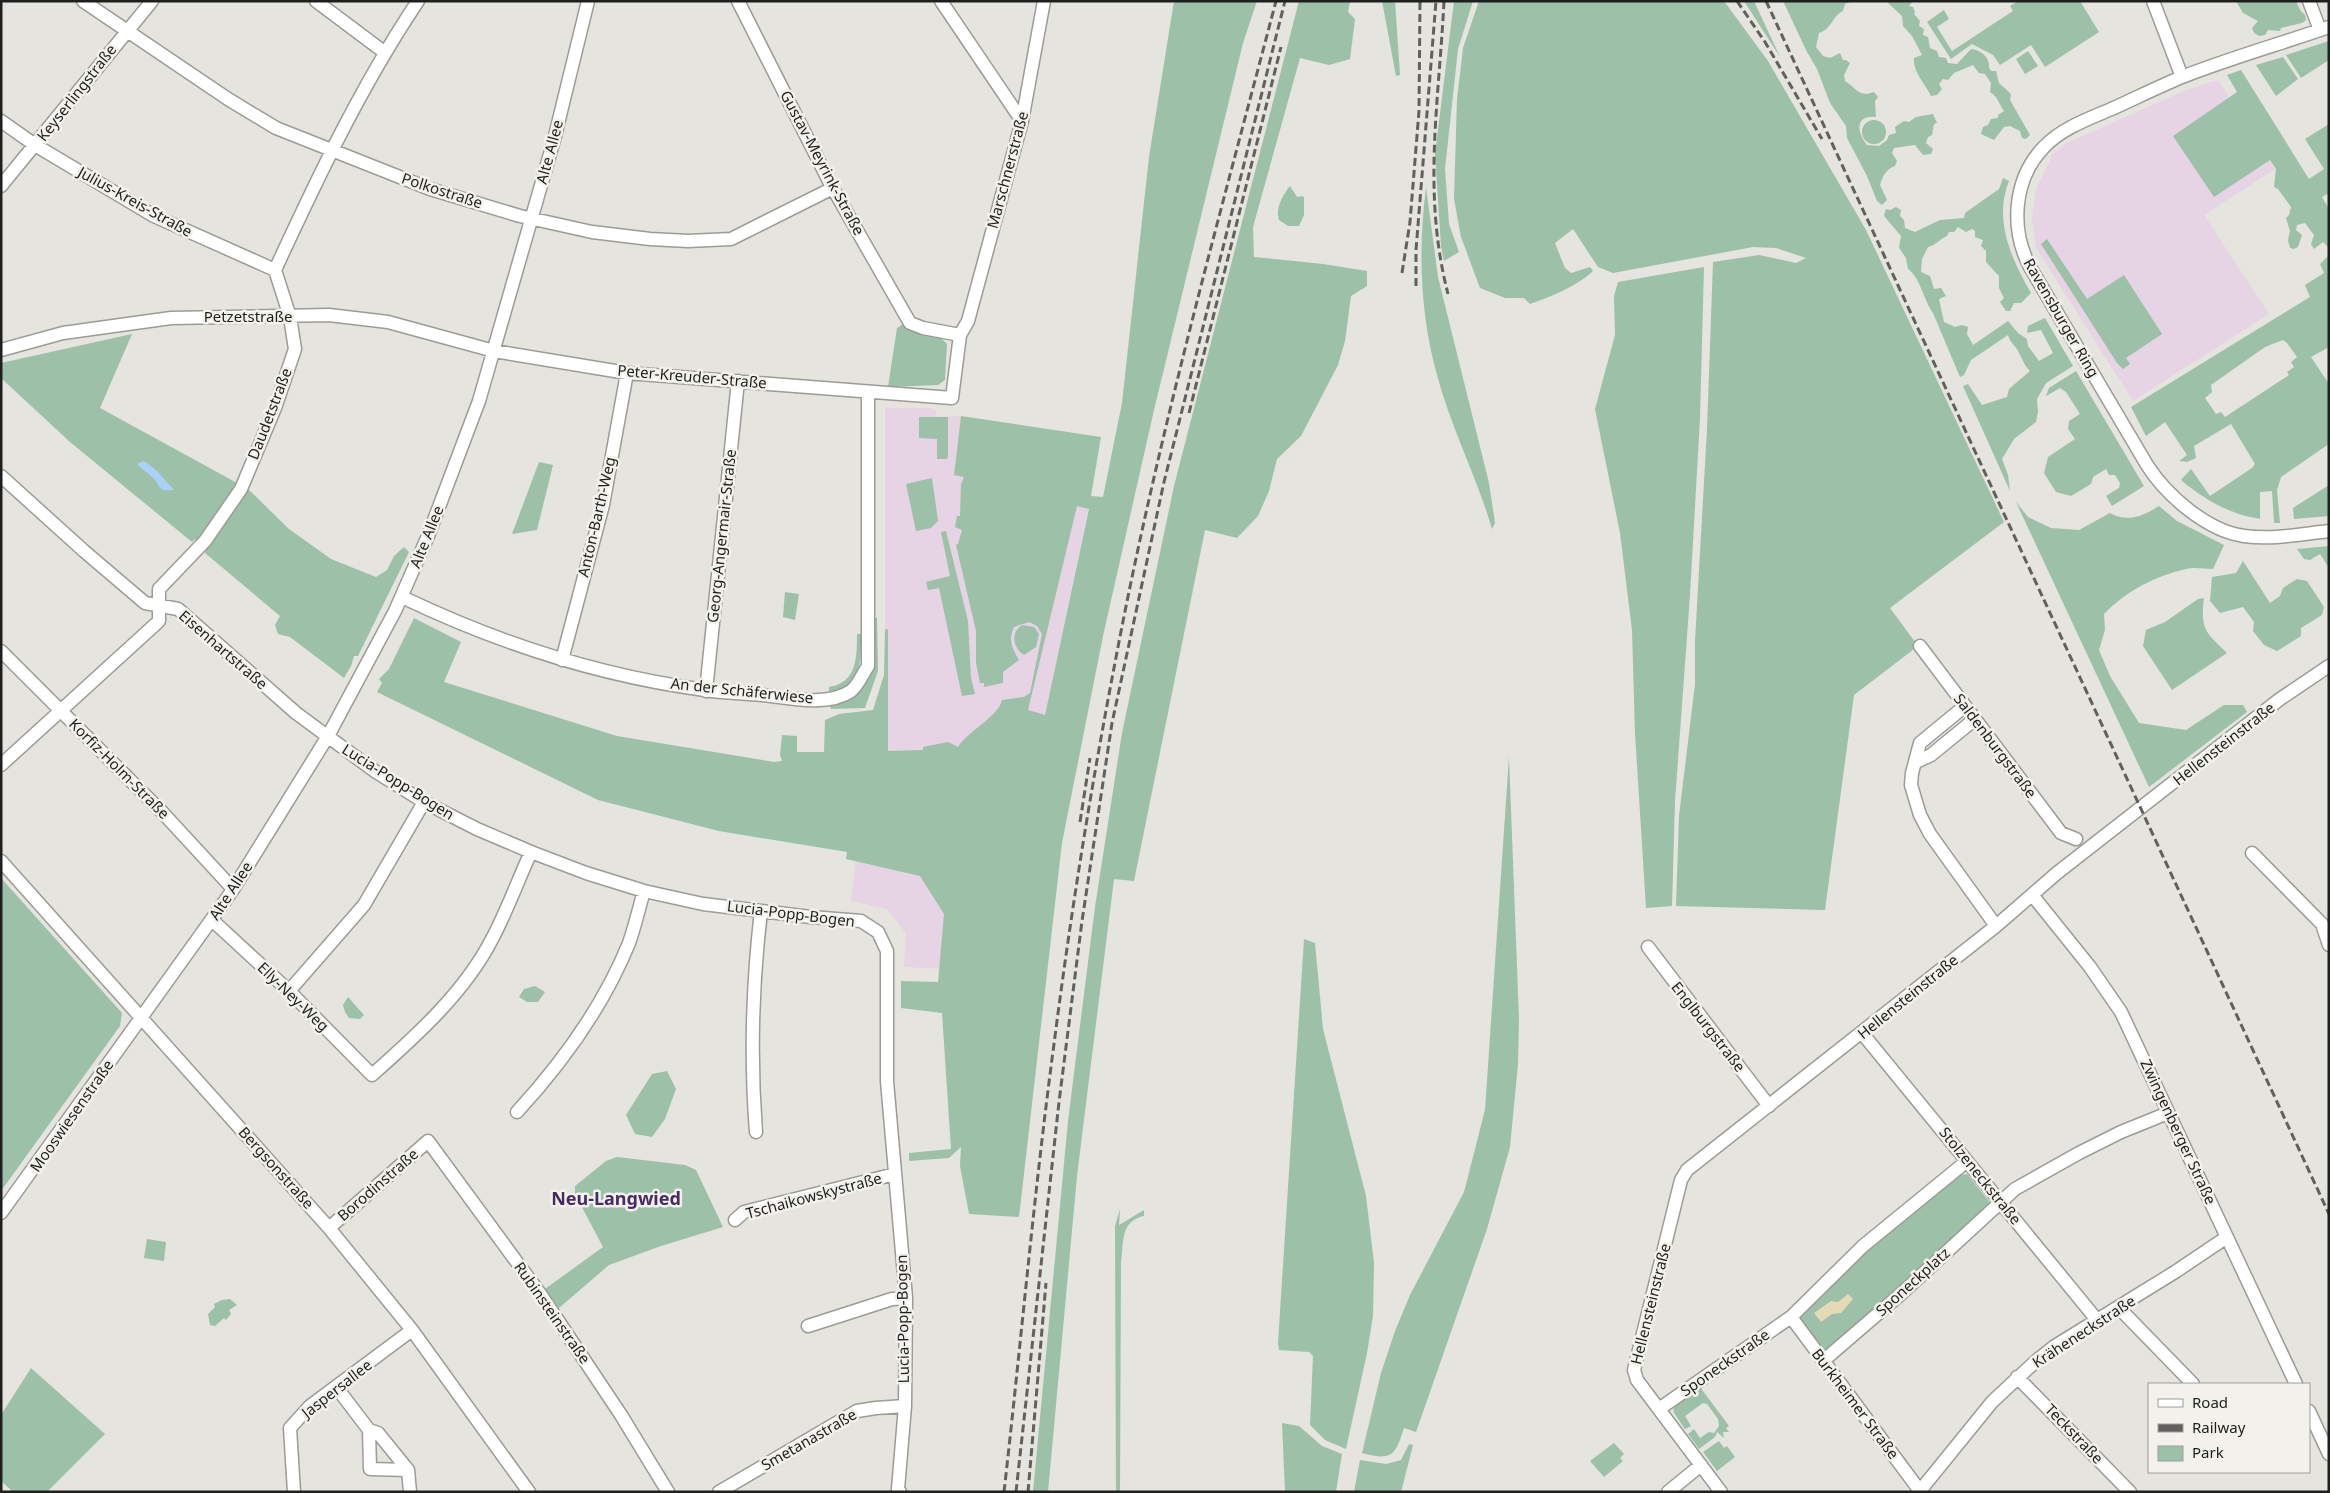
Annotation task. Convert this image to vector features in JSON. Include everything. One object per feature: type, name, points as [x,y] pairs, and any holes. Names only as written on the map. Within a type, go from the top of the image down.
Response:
[{"type":"street","name":"Polkostraße","points":[[83,1],[228,99],[276,128],[430,190],[532,218],[592,232],[650,239],[688,242],[731,239],[833,188]]},
{"type":"street","name":"Keyserlingstraße","points":[[1,186],[152,1]]},
{"type":"street","points":[[316,1],[384,52]]},
{"type":"street","points":[[275,270],[331,151],[384,52],[418,1]]},
{"type":"street","name":"Alte Allee","points":[[141,1018],[233,889],[328,736],[402,597],[468,435],[554,140],[588,1]]},
{"type":"street","name":"Gustav-Meyrink-Straße","points":[[738,1],[833,188],[910,323],[923,328],[960,335]]},
{"type":"street","points":[[940,1],[1022,121]]},
{"type":"street","name":"Marschnerstraße","points":[[891,394],[952,398],[960,335],[968,321],[1022,121],[1044,1]]},
{"type":"street","points":[[2153,1],[2182,77]]},
{"type":"street","points":[[2308,1],[2325,28]]},
{"type":"street","name":"Ravensburger Ring","points":[[2325,28],[2182,77],[2061,132],[2039,152],[2025,176],[2018,205],[2019,238],[2024,254],[2147,465],[2169,494],[2215,526],[2242,536],[2268,537],[2329,531]]},
{"type":"street","name":"Julius-Kreis-Straße","points":[[1,121],[36,145],[154,216],[275,270]]},
{"type":"street","name":"Daudetstraße","points":[[1,765],[60,709],[159,621],[159,588],[205,541],[240,489],[275,408],[295,349],[290,317],[275,270]]},
{"type":"street","name":"Petzetstraße","points":[[1,350],[63,333],[171,318],[329,315],[388,322],[494,351]]},
{"type":"street","name":"Peter-Kreuder-Straße","points":[[494,351],[626,373],[891,394]]},
{"type":"street","name":"Anton-Barth-Weg","points":[[562,660],[603,506],[626,373]]},
{"type":"street","name":"Georg-Angermair-Straße","points":[[706,690],[738,381]]},
{"type":"street","name":"An der Schäferwiese","points":[[402,597],[500,638],[562,660],[627,676],[706,690],[827,700],[852,690],[868,666],[868,393]]},
{"type":"street","name":"Eisenhartstraße","points":[[1,476],[84,552],[145,602],[178,610],[296,713],[328,736]]},
{"type":"street","name":"Saldenburgstraße","points":[[1920,646],[2061,833],[2076,839]]},
{"type":"street","name":"Korfiz-Holm-Straße","points":[[1,651],[163,814],[233,889]]},
{"type":"street","name":"Hellensteinstraße","points":[[1722,1492],[1637,1380],[1634,1370],[1681,1180],[1687,1170],[1996,926],[2033,896],[2057,873],[2280,700],[2329,666]]},
{"type":"street","points":[[1965,706],[1920,743],[1912,772],[1911,785],[1920,815],[1942,854],[1996,926]]},
{"type":"street","points":[[1916,762],[1931,755],[1975,719]]},
{"type":"street","name":"Lucia-Popp-Bogen","points":[[328,736],[376,772],[424,802],[477,829],[586,873],[644,891],[703,904],[861,922],[878,932],[887,951],[887,1081],[906,1298],[904,1406],[898,1489],[900,1492]]},
{"type":"street","points":[[289,990],[364,906],[424,802]]},
{"type":"street","name":"Elly-Ney-Weg","points":[[212,920],[289,990],[372,1076],[440,1012],[475,966],[492,940],[531,852]]},
{"type":"street","points":[[2252,853],[2325,921],[2329,945]]},
{"type":"street","name":"Bergsonstraße","points":[[1,860],[329,1228],[412,1330],[530,1492]]},
{"type":"street","points":[[517,1112],[552,1073],[586,1025],[611,984],[630,940],[644,891]]},
{"type":"street","name":"Zwingenberger Straße","points":[[2033,896],[2090,968],[2121,1012],[2296,1383]]},
{"type":"street","points":[[756,1132],[751,1074],[751,1027],[753,980],[761,911]]},
{"type":"street","name":"Englburgstraße","points":[[1648,947],[1769,1106]]},
{"type":"street","name":"Mooswiesenstraße","points":[[1,1213],[141,1018]]},
{"type":"street","name":"Stolzeneckstraße","points":[[1862,1033],[2097,1320]]},
{"type":"street","name":"Sponeckplatz","points":[[1823,1361],[1902,1293],[2015,1189],[2079,1152],[2168,1114]]},
{"type":"street","name":"Borodinstraße","points":[[329,1228],[428,1142]]},
{"type":"street","name":"Rubinsteinstraße","points":[[428,1142],[541,1295],[621,1415],[668,1492]]},
{"type":"street","points":[[1791,1317],[1864,1246],[1967,1161]]},
{"type":"street","name":"Tschaikowskystraße","points":[[735,1220],[744,1212],[895,1174]]},
{"type":"street","name":"Kräheneckstraße","points":[[1919,1491],[1992,1402],[2017,1377],[2055,1346],[2119,1308],[2227,1237]]},
{"type":"street","points":[[808,1326],[892,1299],[906,1298]]},
{"type":"street","points":[[2119,1308],[2192,1383]]},
{"type":"street","name":"Sponeckstraße","points":[[1659,1409],[1791,1317]]},
{"type":"street","name":"Burkheimer Straße","points":[[1791,1317],[1919,1491]]},
{"type":"street","name":"Jaspersallee","points":[[294,1492],[290,1428],[310,1406],[412,1330]]},
{"type":"street","name":"Teckstraße","points":[[2017,1377],[2130,1492]]},
{"type":"street","points":[[336,1388],[369,1430],[378,1433],[408,1470],[410,1492]]},
{"type":"street","name":"Smetanastraße","points":[[719,1492],[857,1411],[904,1406]]},
{"type":"street","points":[[2310,1413],[2329,1454]]},
{"type":"street","points":[[369,1430],[370,1468],[408,1470]]},
{"type":"street","points":[[1668,1492],[1701,1465]]},
{"type":"shaded area","points":[[2218,80],[2275,169],[2204,215],[2269,314],[2133,401],[2036,248],[2032,218],[2036,189],[2053,154],[2067,143],[2184,91]]},
{"type":"shaded area","points":[[885,408],[930,408],[935,410],[937,417],[961,416],[954,475],[1091,496],[1043,723],[1004,752],[885,755]]},
{"type":"shaded area","points":[[856,859],[926,871],[952,900],[949,969],[904,967],[906,933],[887,909],[851,901]]},
{"type":"green space","points":[[1174,1],[1257,1],[1243,43],[1154,410],[1103,636],[1062,843],[1019,1217],[969,1214],[960,1166],[961,1147],[949,1158],[909,1161],[909,1153],[951,1149],[942,1013],[901,1008],[901,981],[938,982],[944,914],[920,876],[846,859],[847,852],[719,831],[598,800],[377,692],[382,683],[379,679],[389,669],[414,618],[461,642],[444,682],[617,736],[774,762],[782,761],[780,755],[782,735],[797,736],[797,752],[824,752],[825,720],[839,714],[873,710],[884,675],[885,630],[888,629],[888,751],[923,750],[923,747],[948,742],[958,747],[995,712],[1002,700],[1024,697],[1030,693],[1042,634],[1037,626],[1029,622],[1014,627],[1011,636],[1012,644],[1019,660],[1003,672],[1003,683],[984,687],[984,683],[980,683],[976,663],[976,631],[956,545],[962,530],[955,527],[957,516],[960,516],[961,484],[964,477],[954,475],[961,416],[1101,437],[1091,496],[1103,497],[1122,403],[1149,157]],"holes":[[[1077,506],[1089,509],[1045,715],[1028,710]]]},
{"type":"green space","points":[[1299,1],[1350,1],[1348,12],[1355,19],[1350,59],[1329,65],[1300,58],[1253,227],[1254,257],[1323,264],[1367,271],[1367,286],[1351,296],[1345,341],[1338,365],[1301,436],[1277,459],[1269,491],[1258,516],[1237,538],[1205,530],[1134,881],[1114,879],[1077,1176],[1048,1492],[1033,1492],[1068,1121],[1095,907],[1122,733],[1174,486]]},
{"type":"green space","points":[[1382,1],[1395,1],[1400,75],[1396,76]]},
{"type":"green space","points":[[1454,1],[1473,1],[1458,49],[1445,169],[1449,224],[1459,252],[1444,261],[1441,246],[1435,154]]},
{"type":"green space","points":[[1479,1],[1724,1],[1768,61],[1866,230],[2004,522],[1890,608],[1918,646],[1854,695],[1825,910],[1676,906],[1679,816],[1695,684],[1695,641],[1707,429],[1713,262],[1759,255],[1796,263],[1806,258],[1776,248],[1753,247],[1613,273],[1598,267],[1573,229],[1555,243],[1565,268],[1571,273],[1590,267],[1593,271],[1579,282],[1530,304],[1524,298],[1505,298],[1480,288],[1461,237],[1454,199],[1457,99],[1463,48]]},
{"type":"green space","points":[[1744,1],[1754,1],[1780,57]]},
{"type":"green space","points":[[1783,1],[1853,1],[1845,4],[1843,11],[1836,16],[1827,29],[1819,33],[1816,47],[1823,56],[1830,58],[1840,53],[1843,60],[1850,63],[1844,75],[1845,81],[1861,93],[1869,94],[1874,92],[1878,97],[1875,101],[1876,117],[1864,119],[1860,126],[1861,135],[1867,145],[1879,146],[1887,140],[1889,135],[1896,133],[1895,127],[1904,121],[1909,122],[1916,117],[1933,114],[1937,123],[1934,124],[1932,135],[1928,137],[1926,143],[1933,149],[1931,154],[1923,155],[1915,145],[1894,148],[1892,153],[1897,161],[1895,166],[1885,174],[1880,185],[1887,200],[1882,205],[1877,201],[1867,176],[1847,138],[1846,126],[1830,103],[1817,69]]},
{"type":"green space","points":[[1886,1],[1913,1],[1909,6],[1913,7],[1914,14],[1920,21],[1919,26],[1924,29],[1923,35],[1928,37],[1930,48],[1937,51],[1939,57],[1946,58],[1948,63],[1957,64],[1971,49],[1984,55],[1991,71],[1996,71],[1999,83],[2011,94],[2010,100],[2030,135],[2026,139],[2022,138],[2020,131],[2010,126],[2004,127],[1994,140],[1981,134],[1983,127],[1988,125],[1991,119],[1998,118],[1998,115],[2004,111],[1997,98],[1990,92],[1991,83],[1985,74],[1979,73],[1973,65],[1954,73],[1948,80],[1943,79],[1939,84],[1942,89],[1937,95],[1931,96],[1915,68],[1914,58],[1922,55],[1912,36],[1903,26],[1902,16]]},
{"type":"green space","points":[[2018,1],[2080,1],[2099,32],[2045,67],[2031,45],[2000,65],[1993,55],[1972,44],[1951,59],[1927,22],[1944,10],[1949,19],[1937,27],[1952,51],[2013,11],[2010,6]]},
{"type":"green space","points":[[2236,1],[2296,1],[2306,20],[2302,23],[2281,28],[2280,31],[2268,30],[2265,35],[2259,36],[2254,33],[2252,28],[2258,21],[2243,13]]},
{"type":"green space","points":[[2329,41],[2329,60],[2301,78],[2286,55]]},
{"type":"green space","points":[[2028,51],[2038,66],[2025,74],[2016,59]]},
{"type":"green space","points":[[2283,57],[2298,79],[2276,96],[2256,65]]},
{"type":"green space","points":[[2241,70],[2309,179],[2324,169],[2305,139],[2329,124],[2329,196],[2327,194],[2322,197],[2329,209],[2329,248],[2323,242],[2314,249],[2311,244],[2314,235],[2305,223],[2297,225],[2296,230],[2302,235],[2298,247],[2290,248],[2288,240],[2290,231],[2286,218],[2291,207],[2278,189],[2274,187],[2276,169],[2270,160],[2214,197],[2173,136],[2237,92],[2227,75]]},
{"type":"green space","points":[[1874,120],[1879,121],[1885,127],[1885,137],[1879,143],[1874,144],[1869,143],[1863,137],[1862,132],[1863,127],[1869,121]]},
{"type":"green space","points":[[2003,178],[2009,181],[2003,210],[2007,239],[2017,267],[2031,293],[2021,303],[2014,303],[2010,311],[2006,311],[2000,302],[2004,298],[1999,288],[1999,276],[1986,262],[1986,251],[1981,246],[1983,240],[1975,237],[1975,231],[1972,229],[1966,232],[1958,227],[1954,232],[1949,232],[1947,236],[1928,247],[1922,259],[1921,272],[1930,276],[1934,289],[1941,288],[1946,296],[1939,299],[1944,322],[1955,327],[1962,325],[1968,327],[1967,334],[1973,345],[2008,321],[2018,333],[2027,339],[2028,346],[2039,361],[2053,353],[2041,330],[2027,333],[2028,326],[2045,318],[2073,366],[2046,383],[2037,399],[2038,412],[2036,422],[2014,439],[2002,459],[2008,475],[2010,491],[1963,386],[1968,384],[1982,405],[2007,397],[2009,389],[2030,371],[2008,335],[1971,360],[1964,375],[1960,377],[1919,283],[1908,269],[1906,258],[1899,248],[1901,236],[1884,216],[1886,209],[1890,210],[1896,207],[1901,210],[1900,216],[1904,220],[1905,228],[1915,232],[1940,220],[1964,218],[1965,213],[1999,189]]},
{"type":"green space","points":[[1290,186],[1297,197],[1303,196],[1304,198],[1304,215],[1299,226],[1288,226],[1279,220],[1279,206]]},
{"type":"green space","points":[[1426,187],[1438,277],[1489,483],[1495,523],[1492,529],[1449,414],[1431,352],[1424,305],[1421,258]]},
{"type":"green space","points":[[2047,239],[2087,299],[2124,275],[2162,334],[2126,358],[2130,364],[2123,369],[2117,363],[2041,244]]},
{"type":"green space","points":[[2329,252],[2329,347],[2311,357],[2329,384],[2329,444],[2281,477],[2277,490],[2280,523],[2274,523],[2272,491],[2260,492],[2260,519],[2238,514],[2208,500],[2181,480],[2191,469],[2210,496],[2252,468],[2255,464],[2231,424],[2194,446],[2196,458],[2187,462],[2179,461],[2187,455],[2165,422],[2146,436],[2131,407],[2310,297],[2305,285],[2324,273],[2320,264],[2328,256]],"holes":[[[2283,340],[2297,357],[2291,362],[2294,367],[2287,372],[2289,375],[2225,417],[2221,412],[2216,414],[2205,398],[2212,392],[2211,385],[2265,347]]]},
{"type":"green space","points":[[1704,267],[1700,418],[1690,595],[1675,801],[1672,906],[1646,908],[1635,733],[1632,630],[1620,533],[1595,409],[1615,335],[1614,296],[1618,282]]},
{"type":"green space","points":[[903,324],[941,338],[947,344],[945,380],[938,385],[888,387],[897,328]]},
{"type":"green space","points":[[132,334],[100,408],[248,489],[289,529],[331,559],[376,577],[387,570],[394,556],[404,547],[409,552],[358,656],[354,656],[344,678],[290,637],[278,634],[275,625],[280,616],[205,553],[207,549],[195,539],[192,542],[70,442],[1,378],[1,363]]},
{"type":"green space","points":[[2076,371],[2144,486],[2112,506],[2106,496],[2119,488],[2120,483],[2115,475],[2109,475],[2106,469],[2093,477],[2091,484],[2071,496],[2056,492],[2044,473],[2048,457],[2075,439],[2068,429],[2069,421],[2080,414],[2066,392],[2060,388],[2046,396],[2049,388]]},
{"type":"green space","points":[[919,417],[948,417],[947,459],[937,459],[937,439],[919,438]]},
{"type":"green space","points":[[539,462],[553,465],[537,530],[512,534]]},
{"type":"green space","points":[[932,478],[938,521],[931,528],[916,531],[906,484]]},
{"type":"green space","points":[[2329,485],[2329,516],[2294,519],[2293,508]]},
{"type":"green space","points":[[2016,502],[2028,517],[2051,528],[2079,530],[2110,513],[2123,518],[2129,518],[2147,513],[2159,506],[2177,521],[2224,545],[2213,569],[2186,569],[2152,580],[2122,598],[2104,614],[2105,630],[2099,650],[2110,676],[2139,723],[2186,730],[2224,705],[2243,705],[2247,712],[2149,787]]},
{"type":"green space","points":[[946,531],[968,621],[971,678],[975,694],[962,696],[939,588],[928,590],[926,582],[950,576],[941,532]]},
{"type":"green space","points":[[2329,546],[2329,568],[2320,554],[2310,560],[2304,559],[2297,549]]},
{"type":"green space","points":[[2243,561],[2270,603],[2280,596],[2283,588],[2297,579],[2307,581],[2324,607],[2322,615],[2301,628],[2301,636],[2277,651],[2264,645],[2253,631],[2254,622],[2243,607],[2220,613],[2210,601],[2212,577],[2236,573]]},
{"type":"green space","points":[[785,592],[799,594],[795,620],[783,617]]},
{"type":"green space","points":[[2204,598],[2203,617],[2206,630],[2227,653],[2172,690],[2143,646],[2146,630],[2165,622],[2198,599]]},
{"type":"green space","points":[[873,618],[877,618],[878,671],[865,708],[831,709],[830,705],[846,700],[857,693],[864,684],[872,660]]},
{"type":"green space","points":[[1022,625],[1034,627],[1039,634],[1036,647],[1024,655],[1015,645],[1014,640],[1018,628]]},
{"type":"green space","points":[[857,634],[861,634],[861,654],[854,679],[840,690],[829,694],[829,687],[838,685],[845,680],[854,668]]},
{"type":"green space","points":[[1509,757],[1519,1019],[1518,1064],[1510,1147],[1487,1229],[1416,1432],[1404,1428],[1395,1450],[1386,1456],[1362,1453],[1381,1373],[1395,1331],[1410,1295],[1464,1192],[1485,1110]]},
{"type":"green space","points":[[1,878],[122,1013],[120,1026],[1,1191]]},
{"type":"green space","points":[[1304,939],[1315,943],[1323,1029],[1366,1196],[1374,1263],[1373,1316],[1346,1449],[1325,1440],[1310,1425],[1313,1356],[1309,1352],[1279,1350],[1278,1343]]},
{"type":"green space","points":[[535,986],[545,992],[538,1002],[527,1002],[519,997],[524,989]]},
{"type":"green space","points":[[348,997],[364,1015],[360,1019],[349,1018],[345,1012],[343,1005]]},
{"type":"green space","points":[[667,1071],[676,1089],[665,1119],[652,1137],[635,1134],[626,1115],[652,1074]]},
{"type":"green space","points":[[617,1157],[685,1165],[696,1170],[723,1227],[661,1246],[609,1265],[559,1308],[545,1289],[603,1247],[575,1194],[575,1186],[606,1161]]},
{"type":"green space","points":[[1967,1174],[1992,1205],[1822,1355],[1795,1317],[1872,1243],[1875,1245],[1884,1238],[1882,1235],[1959,1175]]},
{"type":"green space","points":[[1120,1209],[1119,1225],[1144,1210],[1144,1216],[1131,1222],[1127,1227],[1122,1247],[1120,1492],[1116,1492],[1115,1226]]},
{"type":"green space","points":[[147,1239],[166,1242],[164,1261],[144,1258]]},
{"type":"green space","points":[[230,1299],[237,1305],[229,1310],[231,1314],[226,1320],[224,1318],[215,1326],[210,1325],[208,1314],[215,1307],[214,1304]]},
{"type":"green space","points":[[31,1368],[105,1434],[47,1492],[13,1492],[1,1481],[1,1415]]},
{"type":"green space","points":[[1700,1387],[1729,1426],[1726,1428],[1729,1432],[1723,1432],[1724,1438],[1717,1432],[1715,1437],[1699,1449],[1688,1434],[1694,1429],[1700,1438],[1709,1432],[1714,1433],[1719,1426],[1718,1419],[1707,1404],[1703,1403],[1685,1416],[1691,1426],[1685,1429],[1674,1413],[1673,1407]]},
{"type":"green space","points":[[1282,1423],[1299,1426],[1322,1446],[1342,1454],[1336,1492],[1285,1492]]},
{"type":"green space","points":[[1719,1441],[1724,1448],[1727,1446],[1735,1457],[1717,1471],[1703,1452]]},
{"type":"green space","points":[[1614,1443],[1624,1454],[1620,1458],[1623,1461],[1604,1477],[1590,1461]]},
{"type":"green space","points":[[1409,1444],[1413,1445],[1401,1492],[1354,1492],[1360,1460],[1386,1464],[1401,1460]]},
{"type":"sand","points":[[1848,1294],[1853,1299],[1841,1313],[1832,1314],[1821,1322],[1814,1313],[1831,1301],[1838,1302]]},
{"type":"water","points":[[144,461],[155,469],[174,490],[160,488],[155,480],[137,464]]},
{"type":"railway","points":[[1004,1492],[1054,1044],[1081,856],[1105,715],[1131,584],[1168,416],[1276,1]]},
{"type":"railway","points":[[1016,1492],[1059,1102],[1082,921],[1112,723],[1164,482],[1285,1]]},
{"type":"railway","points":[[1402,273],[1410,222],[1419,111],[1420,1]]},
{"type":"railway","points":[[1416,286],[1416,250],[1436,1]]},
{"type":"railway","points":[[1444,1],[1434,148],[1434,184],[1440,257],[1448,294]]},
{"type":"railway","points":[[1737,1],[1765,42],[1822,139]]},
{"type":"railway","points":[[1766,1],[2329,1214]]},
{"type":"railway","points":[[1189,413],[1281,47]]},
{"type":"railway","points":[[1080,822],[1090,758]]},
{"type":"railway","points":[[1028,1492],[1046,1283]]},
{"type":"district","name":"Neu-Langwied","points":[[616,1199]]}]
